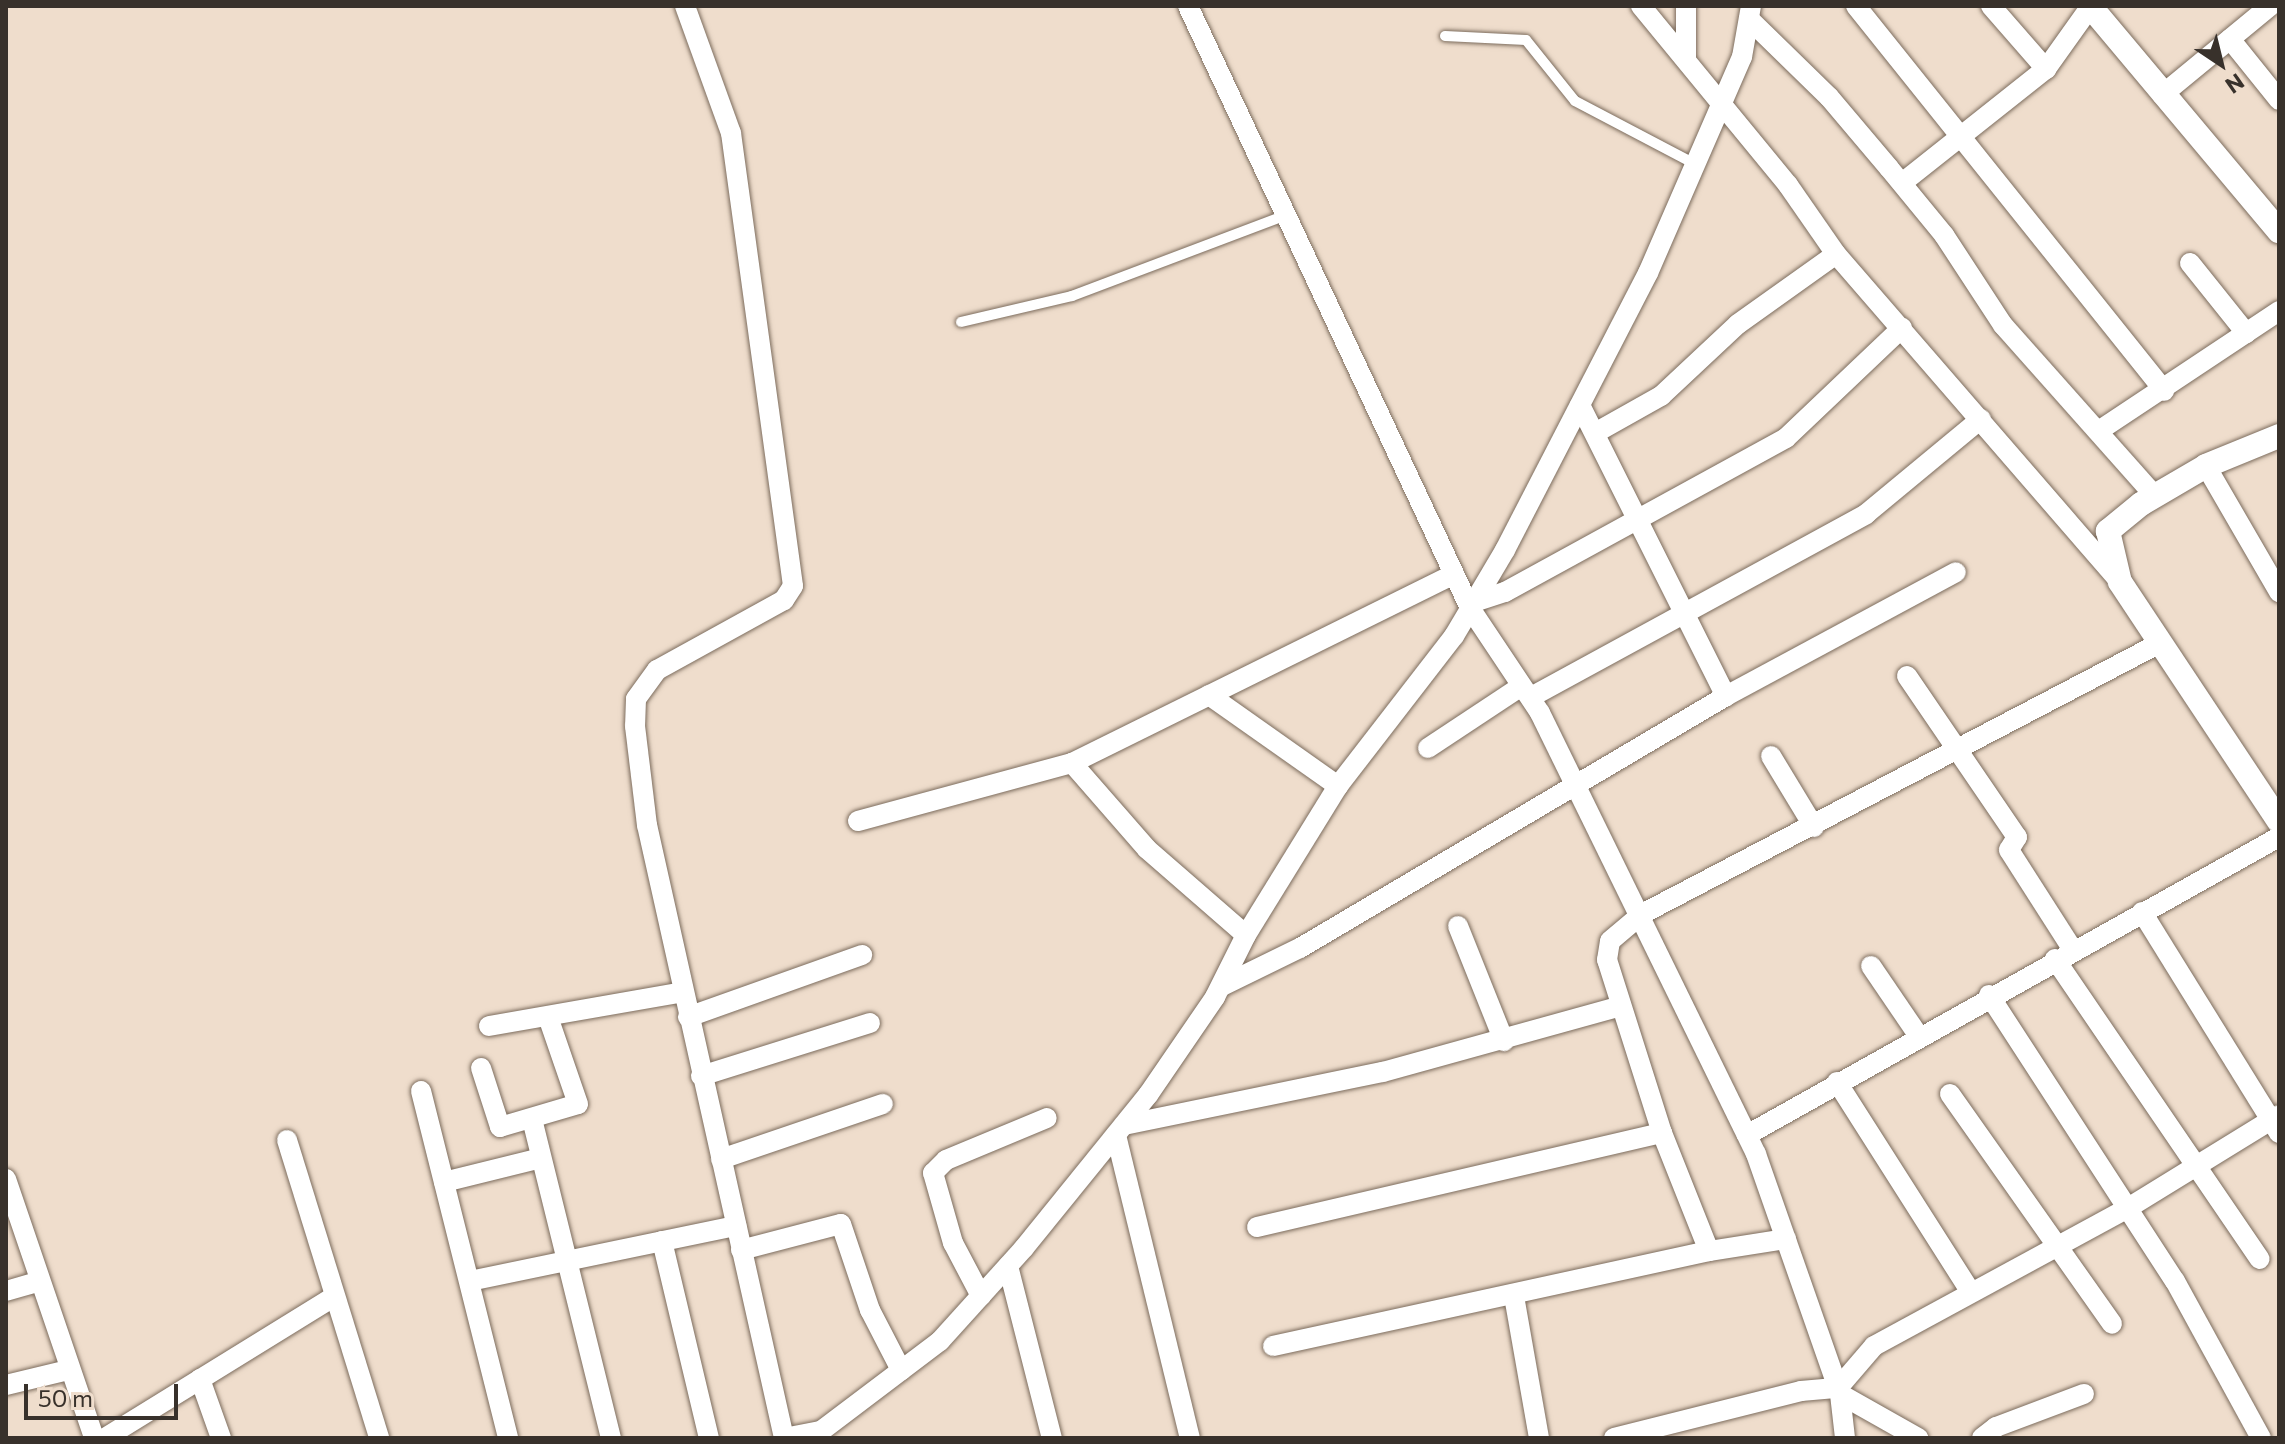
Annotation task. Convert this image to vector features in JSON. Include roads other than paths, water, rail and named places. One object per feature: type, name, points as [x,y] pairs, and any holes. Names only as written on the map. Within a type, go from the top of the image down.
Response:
[{"type":"street","points":[[685,6],[728,116],[794,573],[784,600],[682,653],[657,670],[636,699],[647,825],[688,1017],[741,1250],[794,1437],[821,1431],[940,1341],[1008,1266],[1120,1130],[1222,986],[1246,935],[1338,786],[1472,605],[1648,273],[1742,57],[1750,12]]},
{"type":"street","points":[[1188,6],[1454,574],[1576,784],[1747,1135],[1839,1391],[1845,1438]]},
{"type":"street","points":[[1641,6],[1721,103],[1836,254],[2120,582],[2278,823],[2142,912],[1918,1035],[1747,1135]]},
{"type":"street","points":[[1686,6],[1686,60]]},
{"type":"street","points":[[1856,6],[2164,391]]},
{"type":"street","points":[[1991,6],[2046,69]]},
{"type":"street","points":[[1902,183],[2046,69],[2091,6],[2162,95],[2270,206],[2279,231]]},
{"type":"street","points":[[2162,95],[2270,6]]},
{"type":"street","points":[[1750,12],[1829,97],[1902,183],[1944,235],[2003,325],[2100,430],[2155,496]]},
{"type":"street","points":[[2230,39],[2279,100]]},
{"type":"street","points":[[1595,433],[1661,396],[1738,324],[1836,254]]},
{"type":"street","points":[[2190,263],[2246,333]]},
{"type":"street","points":[[2100,430],[2164,391],[2279,311]]},
{"type":"street","points":[[1472,605],[1505,592],[1786,438],[1902,328]]},
{"type":"street","points":[[1580,405],[1726,696]]},
{"type":"street","points":[[1428,748],[1525,692],[1686,612],[1866,514],[1981,419]]},
{"type":"street","points":[[2120,582],[2108,531],[2155,496],[2206,466],[2279,436]]},
{"type":"street","points":[[2206,466],[2279,592]]},
{"type":"street","points":[[1222,986],[1300,948],[1726,696],[1956,572]]},
{"type":"street","points":[[858,821],[1072,763],[1454,574]]},
{"type":"street","points":[[1709,1251],[1662,1133],[1621,1006],[1607,949],[1617,932],[1642,914],[1814,827],[1953,750],[2160,643]]},
{"type":"street","points":[[1907,676],[1953,750],[2017,837],[2009,850],[2064,954],[2260,1259]]},
{"type":"street","points":[[1209,695],[1338,786]]},
{"type":"street","points":[[1771,756],[1814,827]]},
{"type":"street","points":[[1072,763],[1147,849],[1246,935]]},
{"type":"street","points":[[1839,1391],[1874,1346],[2128,1208],[2197,1162],[2276,1122],[2142,912]]},
{"type":"street","points":[[1458,926],[1504,1041]]},
{"type":"street","points":[[688,1017],[862,955]]},
{"type":"street","points":[[1871,966],[1918,1035]]},
{"type":"street","points":[[489,1026],[683,992]]},
{"type":"street","points":[[1989,995],[2175,1281],[2261,1438]]},
{"type":"street","points":[[1120,1130],[1504,1041],[1621,1006]]},
{"type":"street","points":[[481,1068],[500,1127],[578,1104],[548,1017]]},
{"type":"street","points":[[701,1076],[870,1023]]},
{"type":"street","points":[[1837,1082],[1971,1292]]},
{"type":"street","points":[[421,1091],[508,1438]]},
{"type":"street","points":[[1950,1094],[2112,1324]]},
{"type":"street","points":[[721,1159],[883,1104]]},
{"type":"street","points":[[981,1296],[953,1243],[933,1173],[946,1160],[1047,1118]]},
{"type":"street","points":[[532,1119],[611,1438]]},
{"type":"street","points":[[1120,1130],[1190,1438]]},
{"type":"street","points":[[1257,1227],[1662,1133]]},
{"type":"street","points":[[287,1140],[379,1438]]},
{"type":"street","points":[[444,1182],[541,1158]]},
{"type":"street","points":[[6,1179],[37,1282],[94,1438]]},
{"type":"street","points":[[741,1250],[841,1224],[870,1310],[901,1370]]},
{"type":"street","points":[[470,1281],[736,1226]]},
{"type":"street","points":[[1273,1346],[1514,1296],[1709,1251],[1786,1239]]},
{"type":"street","points":[[662,1241],[709,1438]]},
{"type":"street","points":[[1008,1266],[1052,1438]]},
{"type":"street","points":[[6,1291],[37,1282]]},
{"type":"street","points":[[1514,1296],[1539,1438]]},
{"type":"street","points":[[105,1438],[333,1297]]},
{"type":"street","points":[[6,1385],[68,1370]]},
{"type":"street","points":[[200,1379],[221,1438]]},
{"type":"street","points":[[1614,1438],[1801,1391],[1839,1391],[1918,1438]]},
{"type":"street","points":[[1982,1438],[1996,1427],[2084,1394]]},
{"type":"lane","points":[[1445,36],[1526,40],[1575,101],[1695,164]]},
{"type":"lane","points":[[961,322],[1084,293],[1286,215]]}]
